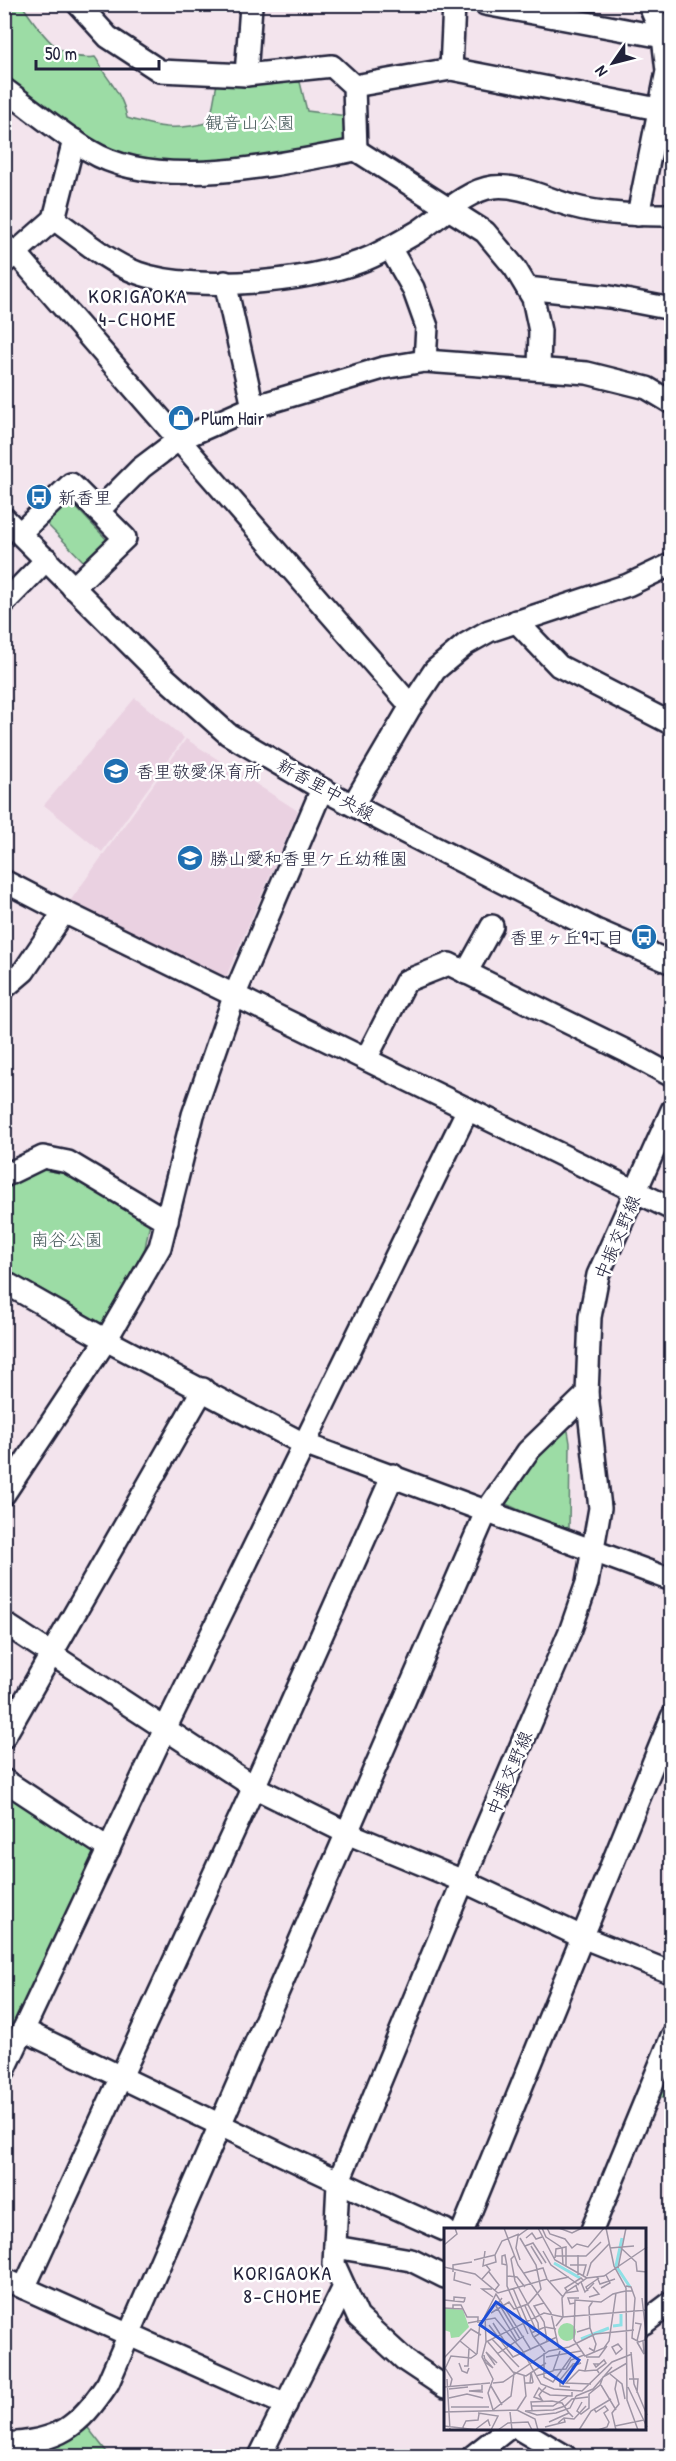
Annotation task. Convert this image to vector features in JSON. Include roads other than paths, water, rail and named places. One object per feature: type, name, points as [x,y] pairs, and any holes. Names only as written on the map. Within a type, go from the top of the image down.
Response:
[{"type":"street","points":[[78,4],[108,37],[160,72],[246,75],[332,66],[354,87],[356,150]]},
{"type":"street","points":[[246,75],[250,6],[247,4]]},
{"type":"street","points":[[451,69],[454,4]]},
{"type":"street","points":[[485,4],[664,27]]},
{"type":"street","points":[[638,215],[665,105],[667,72],[664,27],[649,4]]},
{"type":"street","points":[[354,87],[451,69],[665,105]]},
{"type":"street","points":[[4,89],[91,152],[120,165],[164,171],[232,171],[356,150],[485,232],[515,268],[533,298],[540,331],[539,369]]},
{"type":"street","points":[[74,140],[54,219],[8,254],[178,440],[411,705]]},
{"type":"street","points":[[54,219],[104,255],[138,273],[195,284],[290,279],[338,270],[390,248],[463,199],[492,187],[527,190],[573,206],[638,215],[672,215]]},
{"type":"street","points":[[390,248],[413,288],[427,327],[425,361]]},
{"type":"street","points":[[225,282],[253,407]]},
{"type":"street","points":[[527,288],[610,297],[672,309]]},
{"type":"street","points":[[98,510],[141,468],[178,440],[253,407],[383,368],[425,361],[587,373],[647,388],[672,403]]},
{"type":"street","points":[[21,533],[71,484],[125,538],[74,588]]},
{"type":"street","name":"新香里中央線","points":[[4,518],[153,667],[228,734],[353,806],[598,931],[672,963]]},
{"type":"street","points":[[4,603],[47,560]]},
{"type":"street","points":[[353,806],[411,705],[435,670],[465,644],[489,631],[516,621],[628,585],[672,564]]},
{"type":"street","points":[[516,621],[559,666],[672,724]]},
{"type":"street","points":[[4,1494],[106,1340],[160,1247],[193,1115],[235,994],[322,789]]},
{"type":"street","points":[[4,881],[672,1209]]},
{"type":"street","points":[[4,988],[24,971],[64,912]]},
{"type":"street","points":[[466,973],[492,926]]},
{"type":"street","points":[[366,1059],[406,981],[449,964],[672,1076]]},
{"type":"street","points":[[4,2071],[165,1729],[468,1109]]},
{"type":"street","name":"中振交野線","points":[[444,2386],[406,2361],[358,2317],[334,2264],[338,2182],[571,1629],[587,1583],[600,1508],[587,1394],[590,1317],[598,1275],[672,1110]]},
{"type":"street","points":[[4,1176],[43,1157],[68,1162],[167,1221]]},
{"type":"street","points":[[6,1287],[304,1444],[672,1580]]},
{"type":"street","points":[[4,1737],[203,1389]]},
{"type":"street","points":[[4,2444],[45,2439],[70,2428],[90,2410],[108,2383],[487,1510],[528,1451],[587,1394]]},
{"type":"street","points":[[286,2405],[14,2284],[121,2077],[393,1475]]},
{"type":"street","points":[[4,1623],[254,1787],[347,1833],[463,1881],[582,1937],[672,1973]]},
{"type":"street","points":[[464,2228],[672,1717]]},
{"type":"street","points":[[4,1780],[109,1849]]},
{"type":"street","points":[[23,2030],[338,2182],[444,2230]]},
{"type":"street","points":[[593,2228],[672,2036]]},
{"type":"street","points":[[335,2247],[411,2260],[444,2276]]},
{"type":"street","points":[[260,2457],[344,2287]]},
{"type":"street","points":[[646,2322],[672,2302]]},
{"type":"street","points":[[472,2457],[505,2431]]},
{"type":"street","points":[[523,2431],[565,2457]]},
{"type":"place","name":"Plum Hair","points":[[181,418]]},
{"type":"place","name":"新香里","points":[[39,497]]},
{"type":"place","name":"香里敬愛保育所","points":[[116,771]]},
{"type":"place","name":"勝山愛和香里ケ丘幼稚園","points":[[190,858]]},
{"type":"place","name":"香里ヶ丘9丁目","points":[[644,937]]},
{"type":"district","name":"KORIGAOKA 4-CHOME","points":[[138,306]]},
{"type":"district","name":"KORIGAOKA 8-CHOME","points":[[283,2284]]},
{"type":"park label","name":"観音山公園","points":[[250,122]]},
{"type":"park label","name":"南谷公園","points":[[67,1239]]}]
